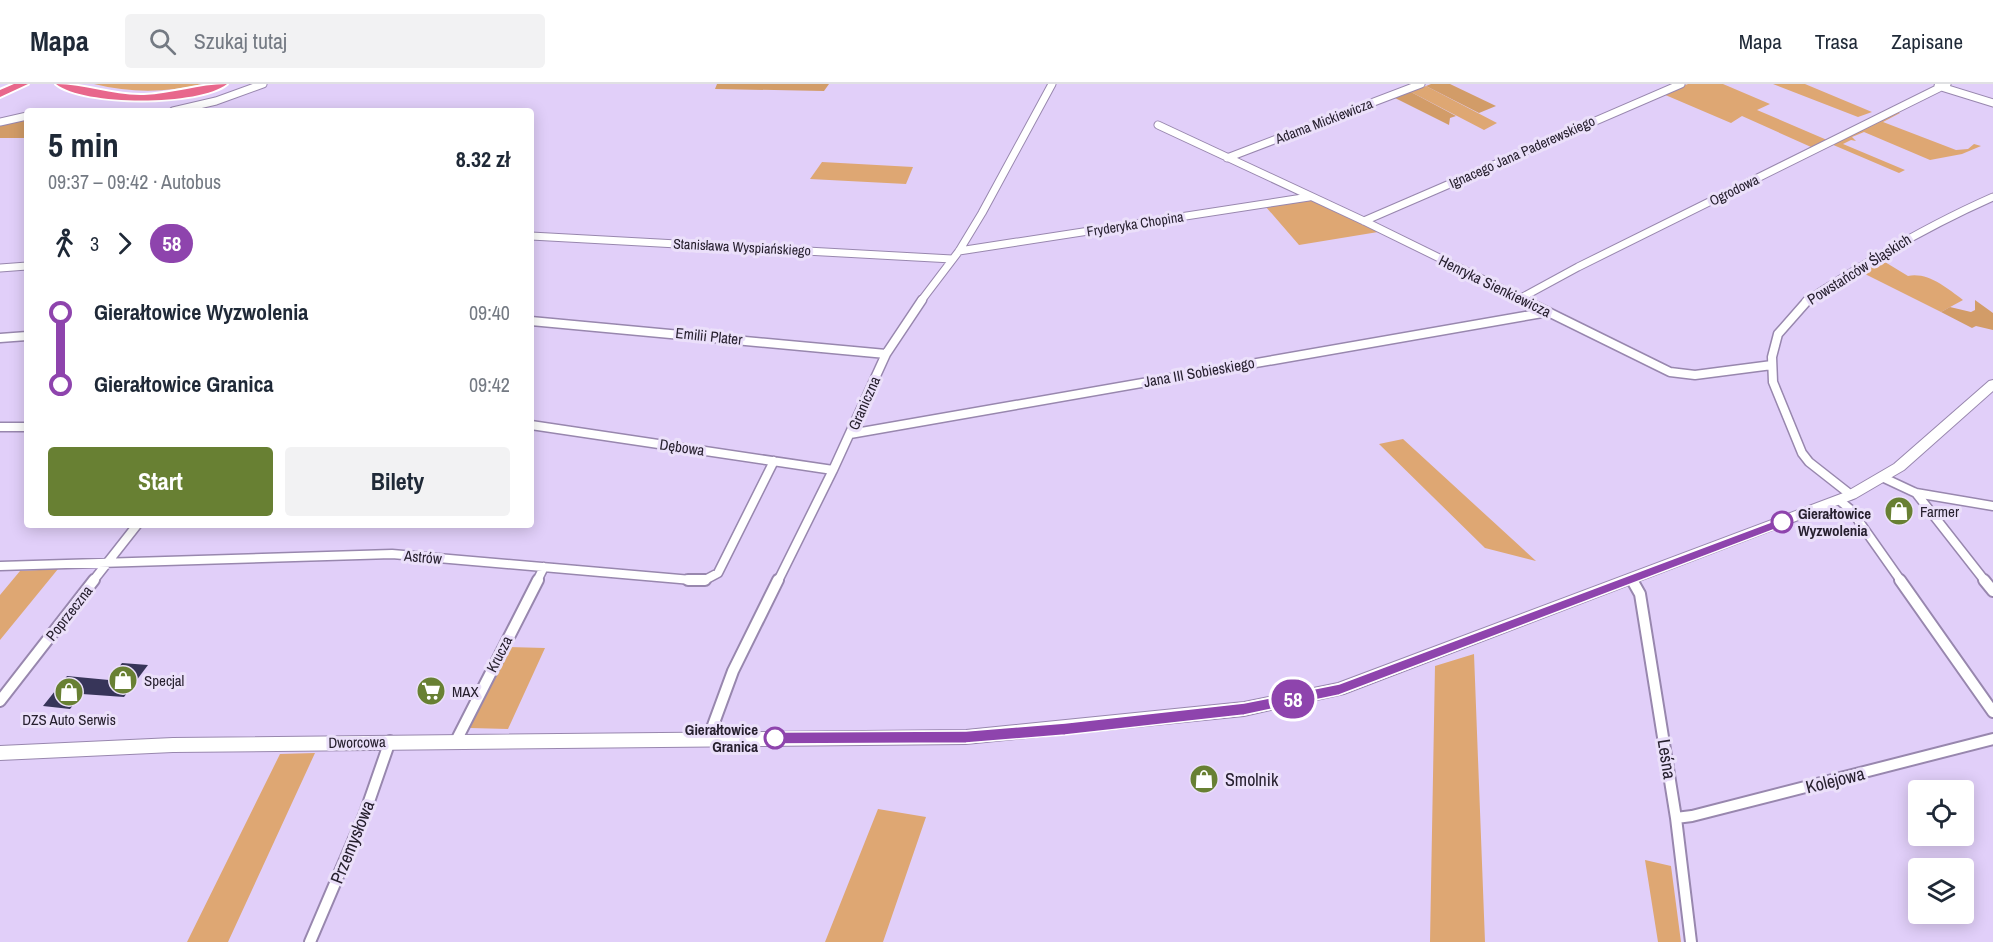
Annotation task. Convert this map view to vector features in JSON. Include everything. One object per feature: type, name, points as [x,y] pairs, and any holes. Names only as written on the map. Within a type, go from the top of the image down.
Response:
[{"type":"highway","points":[[0,94],[23,84]]},
{"type":"highway","points":[[61,84],[100,95],[134,99],[187,93],[222,84]]},
{"type":"highway","points":[[85,84],[121,93],[140,94],[171,92],[208,84]]},
{"type":"main road","name":"Dworcowa","points":[[0,753],[173,745],[390,741],[966,737],[1244,709],[1339,689],[1632,580],[1845,497],[1884,478],[1909,459],[1993,384]]},
{"type":"street","points":[[186,108],[216,101],[263,84]]},
{"type":"street","name":"Graniczna","points":[[711,739],[733,671],[833,470],[886,354],[908,318],[959,251],[1029,130],[1052,84]]},
{"type":"street","name":"Adama Mickiewicza","points":[[1227,158],[1421,84]]},
{"type":"street","name":"Ignacego Jana Paderewskiego","points":[[1364,221],[1682,84]]},
{"type":"street","name":"Ogrodowa","points":[[1521,298],[1936,85],[1947,84]]},
{"type":"street","points":[[1936,85],[1993,104]]},
{"type":"street","points":[[0,122],[24,117]]},
{"type":"street","name":"Henryka Sienkiewicza","points":[[1158,125],[1364,221],[1663,369],[1679,375],[1695,375],[1751,365],[1772,365]]},
{"type":"street","name":"Fryderyka Chopina","points":[[959,251],[1310,197]]},
{"type":"street","name":"Powstańców Śląskich","points":[[1845,497],[1802,453],[1777,396],[1772,365],[1778,334],[1805,302],[1872,258],[1939,221],[1993,197]]},
{"type":"street","name":"Stanisława Wyspiańskiego","points":[[534,236],[952,259]]},
{"type":"street","points":[[0,268],[24,266]]},
{"type":"street","name":"Jana III Sobieskiego","points":[[850,434],[1548,312]]},
{"type":"street","name":"Emilii Plater","points":[[534,321],[886,354]]},
{"type":"street","points":[[0,338],[24,336]]},
{"type":"street","name":"Dębowa","points":[[534,425],[833,470]]},
{"type":"street","points":[[0,427],[24,427]]},
{"type":"street","name":"Astrów","points":[[0,566],[392,554],[703,581],[718,573],[774,461]]},
{"type":"street","points":[[1884,478],[1916,493],[1993,506]]},
{"type":"street","points":[[1916,493],[1993,591]]},
{"type":"street","points":[[1845,497],[1851,510],[1993,712]]},
{"type":"street","name":"Poprzeczna","points":[[0,702],[135,528]]},
{"type":"street","name":"Krucza","points":[[456,741],[543,567]]},
{"type":"street","name":"Leśna","points":[[1632,580],[1640,594],[1676,818],[1691,942]]},
{"type":"street","name":"Kolejowa","points":[[1676,818],[1993,739]]},
{"type":"street","name":"Przemysłowa","points":[[310,942],[365,813],[390,741]]},
{"type":"shaded area","points":[[94,84],[202,84],[148,91]]},
{"type":"shaded area","points":[[717,84],[829,84],[824,91],[715,89]]},
{"type":"shaded area","points":[[1450,84],[1496,106],[1479,113],[1426,86]]},
{"type":"shaded area","points":[[1688,84],[1723,84],[1770,104],[1757,110],[1827,140],[1811,147],[1742,116],[1731,123],[1663,94]]},
{"type":"shaded area","points":[[1773,84],[1805,84],[1872,112],[1858,117]]},
{"type":"shaded area","points":[[1426,86],[1497,123],[1484,130],[1411,92]]},
{"type":"shaded area","points":[[1411,92],[1456,116],[1450,118],[1449,125],[1395,98]]},
{"type":"shaded area","points":[[1896,111],[1900,113],[1883,122],[1956,150],[1968,149],[1974,144],[1981,146],[1962,154],[1930,160],[1864,132],[1852,137],[1856,141],[1851,140],[1843,144],[1905,170],[1899,173],[1831,144]]},
{"type":"shaded area","points":[[24,120],[24,138],[0,138],[0,125]]},
{"type":"shaded area","points":[[822,162],[913,167],[906,184],[810,179]]},
{"type":"shaded area","points":[[1312,200],[1378,232],[1299,245],[1266,207]]},
{"type":"shaded area","points":[[1880,259],[1908,276],[1923,276],[1937,282],[1963,300],[1941,312],[1863,273],[1862,271]]},
{"type":"shaded area","points":[[1975,300],[1993,313],[1993,330],[1976,326],[1972,328],[1941,312],[1950,307],[1971,312],[1975,310]]},
{"type":"shaded area","points":[[1403,439],[1536,561],[1485,548],[1379,444]]},
{"type":"shaded area","points":[[58,569],[0,640],[0,595],[20,571]]},
{"type":"shaded area","points":[[507,647],[545,648],[508,729],[470,728]]},
{"type":"shaded area","points":[[1474,654],[1485,942],[1430,942],[1435,666]]},
{"type":"shaded area","points":[[315,753],[228,942],[187,942],[280,754]]},
{"type":"shaded area","points":[[878,809],[926,817],[883,942],[825,942]]},
{"type":"shaded area","points":[[1645,860],[1671,866],[1681,942],[1658,942]]},
{"type":"building","points":[[122,663],[148,665],[124,697],[82,694],[70,709],[43,706],[67,676],[109,680]]},
{"type":"bus line","name":"58","points":[[775,738],[966,737],[1065,729],[1244,709],[1339,689],[1782,522]]},
{"type":"place","name":"Farmer","points":[[1899,511]]},
{"type":"place","name":"Gierałtowice Wyzwolenia","points":[[1782,522]]},
{"type":"place","name":"Specjal","points":[[123,680]]},
{"type":"place","name":"MAX","points":[[431,691]]},
{"type":"place","name":"DZS Auto Serwis","points":[[69,692]]},
{"type":"place","name":"Gierałtowice Granica","points":[[775,738]]},
{"type":"place","name":"Smolnik","points":[[1204,779]]}]
